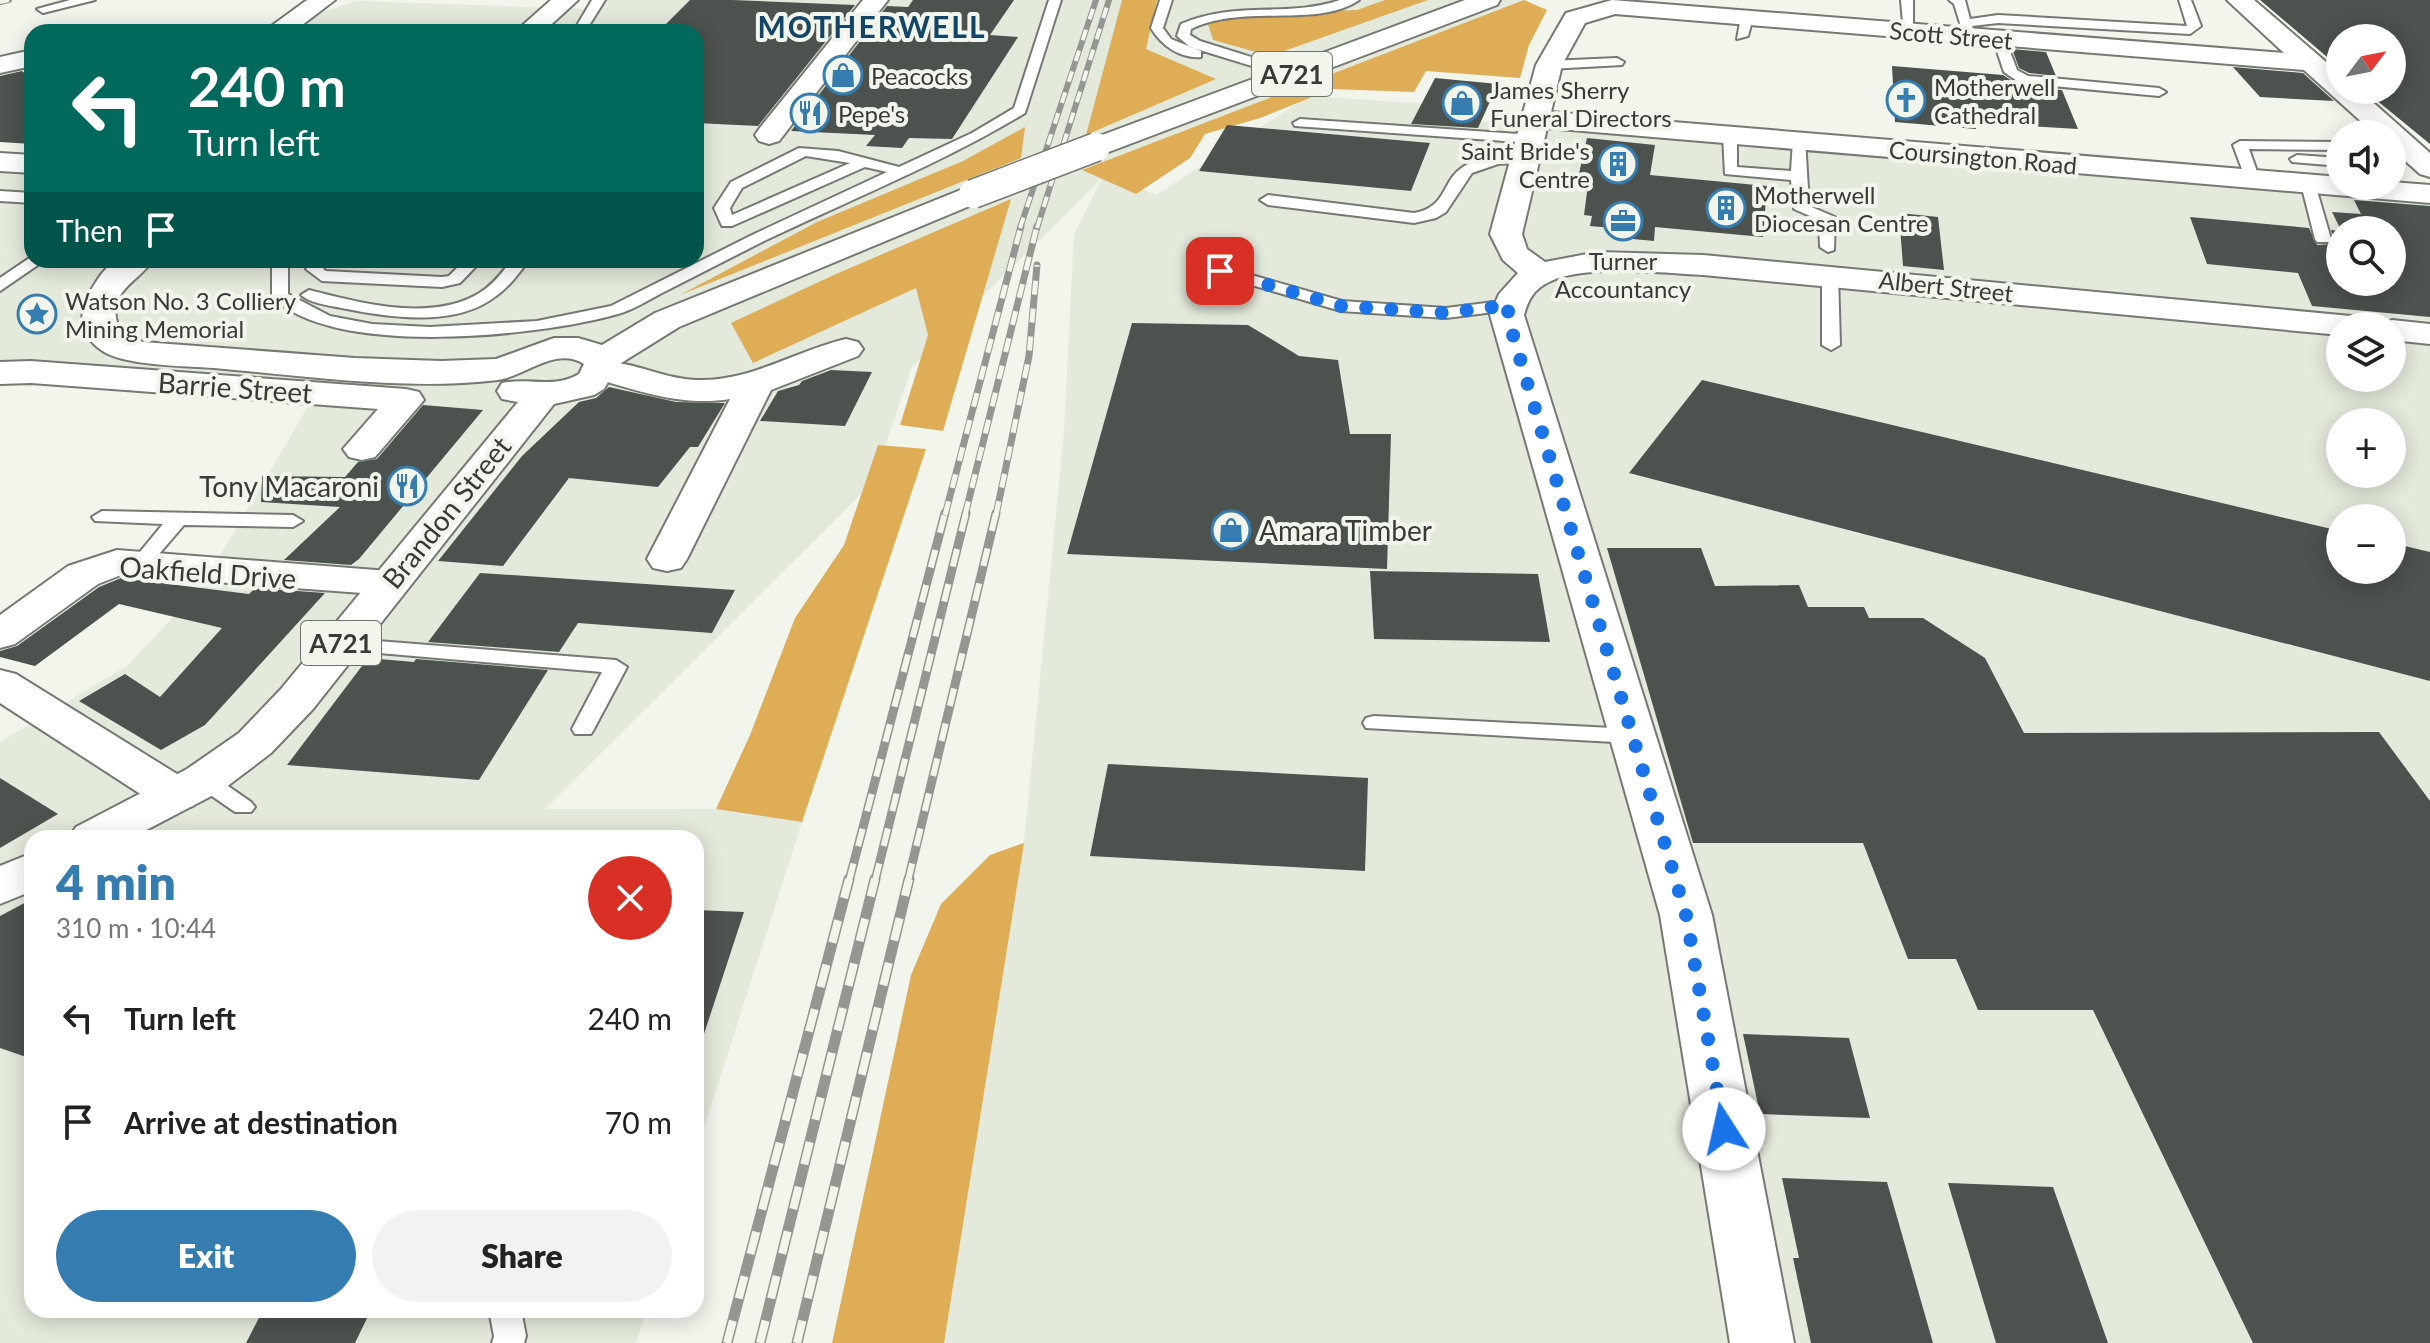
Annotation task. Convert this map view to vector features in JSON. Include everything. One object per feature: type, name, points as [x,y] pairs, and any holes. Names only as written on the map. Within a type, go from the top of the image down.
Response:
[{"type":"street","points":[[288,24],[323,0]]},
{"type":"street","points":[[538,24],[566,0]]},
{"type":"street","points":[[769,135],[876,0]]},
{"type":"street","name":"A721","points":[[126,268],[98,305],[101,329],[114,344],[140,352],[412,371],[505,368],[533,352],[667,320],[973,194],[1488,0]]},
{"type":"street","points":[[2239,0],[2326,75]]},
{"type":"street","name":"Scott Street","points":[[1549,65],[1575,18],[1590,12],[1625,8],[1744,26],[1968,30],[1999,39],[2313,63]]},
{"type":"street","points":[[0,65],[24,60]]},
{"type":"street","points":[[1542,272],[1522,264],[1509,249],[1506,234],[1549,65]]},
{"type":"street","points":[[2358,104],[2376,120]]},
{"type":"street","name":"Coursington Road","points":[[1532,139],[1730,135],[2249,168],[2308,184],[2430,194]]},
{"type":"street","points":[[2406,147],[2430,168]]},
{"type":"street","points":[[0,162],[24,164]]},
{"type":"street","name":"Albert Street","points":[[1542,272],[1598,262],[1829,261],[2326,323]]},
{"type":"street","points":[[1542,272],[1524,282],[1511,297],[1507,315],[1686,915],[1762,1343]]},
{"type":"street","name":"A721","points":[[505,368],[501,378],[514,391],[543,395],[584,385],[602,365],[667,320]]},
{"type":"street","points":[[2406,331],[2430,334]]},
{"type":"street","name":"A721","points":[[550,349],[585,350],[602,365]]},
{"type":"street","points":[[602,365],[676,390],[706,390],[757,382],[846,349]]},
{"type":"street","name":"Barrie Street","points":[[0,373],[77,375],[406,400],[362,449]]},
{"type":"street","points":[[667,559],[757,382]]},
{"type":"street","name":"Brandon Street","points":[[108,830],[190,787],[255,743],[297,699],[543,395]]},
{"type":"street","name":"Oakfield Drive","points":[[0,635],[83,575],[117,562],[389,583]]},
{"type":"street","points":[[0,683],[190,787]]},
{"type":"street","points":[[0,887],[24,874]]},
{"type":"lane","points":[[43,9],[89,0]]},
{"type":"lane","points":[[583,24],[599,0]]},
{"type":"lane","points":[[704,265],[977,136],[1020,110],[1055,0]]},
{"type":"lane","points":[[1166,0],[1157,28],[1166,42],[1284,77]]},
{"type":"lane","points":[[1284,77],[1195,44],[1183,36],[1185,27],[1212,12],[1248,6],[1327,8],[1353,0]]},
{"type":"lane","points":[[1907,0],[1909,23]]},
{"type":"lane","points":[[1955,0],[1960,2],[1968,30],[1998,19],[2183,31],[2195,26],[2185,0]]},
{"type":"lane","points":[[1999,39],[2011,72],[2025,80],[2159,92]]},
{"type":"lane","points":[[1549,65],[1617,62]]},
{"type":"lane","points":[[1300,123],[1532,139]]},
{"type":"lane","points":[[1730,135],[1730,171],[1798,176]]},
{"type":"lane","points":[[1268,200],[1414,218],[1431,215],[1441,209],[1467,170],[1497,160],[1532,139]]},
{"type":"lane","points":[[1800,141],[1798,176],[1802,209],[1827,217],[1831,345]]},
{"type":"lane","points":[[2326,146],[2240,145],[2249,168],[2326,163]]},
{"type":"lane","points":[[865,161],[727,223],[722,208],[736,185],[804,151],[865,161],[902,172]]},
{"type":"lane","points":[[2308,184],[2323,239]]},
{"type":"lane","points":[[0,196],[24,198]]},
{"type":"lane","points":[[0,286],[26,268]]},
{"type":"lane","points":[[280,268],[280,296]]},
{"type":"lane","points":[[315,268],[322,276],[434,283],[454,280],[466,268]]},
{"type":"lane","points":[[309,295],[346,305],[441,310],[488,296],[514,268]]},
{"type":"lane","points":[[280,296],[325,320],[372,329],[481,331],[537,326],[616,310],[699,268]]},
{"type":"lane","points":[[1220,271],[1341,306],[1446,313],[1510,305]]},
{"type":"lane","points":[[280,296],[322,293],[415,298],[446,292]]},
{"type":"lane","points":[[102,517],[293,521]]},
{"type":"lane","points":[[140,564],[178,519]]},
{"type":"lane","points":[[340,644],[616,667],[583,729]]},
{"type":"lane","points":[[1374,723],[1632,736]]},
{"type":"lane","points":[[190,787],[243,807]]},
{"type":"lane","points":[[507,1318],[510,1336],[508,1343]]},
{"type":"shaded area","points":[[602,0],[1524,0],[1106,175],[1156,195],[1309,96],[1445,105],[1444,118],[2130,177],[2326,196],[2326,200],[2368,200],[2430,206],[2430,1343],[944,1343],[1024,843],[1064,432],[1074,235],[1103,177],[912,367],[873,482],[545,809],[716,809],[802,822],[704,1128],[704,830],[24,830],[24,1318],[644,1318],[636,1343],[0,1343],[0,742],[127,666],[202,586],[310,403],[0,370],[0,152],[24,153],[24,268],[704,268],[704,24],[301,24],[315,14],[357,1],[591,9]]},
{"type":"shaded area","points":[[1122,0],[1157,0],[1146,49],[1216,79],[1086,135]]},
{"type":"shaded area","points":[[1385,0],[1428,0],[1270,56],[1213,40],[1208,24],[1236,14],[1357,10]]},
{"type":"shaded area","points":[[1524,0],[1547,10],[1529,45],[1520,78],[1426,71],[1414,92],[1332,89],[1260,118],[1205,134],[1190,158],[1136,194],[1082,170]]},
{"type":"shaded area","points":[[1025,127],[1021,158],[680,295],[817,222],[963,161]]},
{"type":"shaded area","points":[[1011,199],[943,431],[900,425],[928,335],[916,288],[753,363],[731,323],[836,274]]},
{"type":"shaded area","points":[[878,445],[926,449],[802,822],[716,809],[750,735],[795,618],[844,545]]},
{"type":"shaded area","points":[[1024,843],[944,1343],[832,1343],[911,975],[941,904],[990,855]]},
{"type":"building","points":[[690,0],[855,5],[758,126],[704,123],[704,24],[666,24]]},
{"type":"building","points":[[913,0],[1014,0],[990,35],[1018,37],[952,139],[909,138],[902,148],[866,146],[875,135],[791,131],[887,6],[908,7]]},
{"type":"building","points":[[2260,0],[2430,0],[2430,144],[2406,124],[2406,120],[2401,120],[2381,104],[2406,104],[2406,24],[2326,24],[2326,56]]},
{"type":"building","points":[[2012,49],[2046,52],[2056,76],[2029,73],[2019,68]]},
{"type":"building","points":[[1892,66],[2003,75],[2020,86],[2062,90],[2078,129],[1975,123],[1976,129],[1895,122]]},
{"type":"building","points":[[2233,67],[2303,73],[2326,94],[2326,101],[2260,97]]},
{"type":"building","points":[[24,73],[24,144],[0,142],[0,76]]},
{"type":"building","name":"James Sherry Funeral Directors","points":[[1435,78],[1498,84],[1478,128],[1411,124]]},
{"type":"building","points":[[1227,125],[1430,143],[1411,191],[1199,171]]},
{"type":"building","points":[[1587,138],[1655,145],[1650,175],[1767,186],[1763,237],[1655,227],[1654,241],[1612,237],[1613,228],[1590,226],[1592,216],[1584,215],[1587,192],[1576,187]]},
{"type":"building","points":[[2354,200],[2430,206],[2430,317],[2406,315],[2406,312],[2312,306],[2298,273],[2207,264],[2190,217],[2309,228],[2317,245],[2326,244],[2326,296],[2406,296],[2406,216],[2334,216],[2332,212],[2361,214]]},
{"type":"building","points":[[1899,213],[1938,217],[1944,270],[1903,266]]},
{"type":"building","points":[[1132,323],[1248,325],[1299,356],[1338,360],[1350,434],[1391,434],[1387,569],[1067,554]]},
{"type":"building","points":[[831,370],[872,372],[845,426],[760,421],[778,391]]},
{"type":"building","points":[[1702,380],[2326,528],[2326,584],[2406,584],[2406,546],[2430,552],[2430,681],[1629,473]]},
{"type":"building","points":[[609,387],[676,402],[725,403],[698,447],[690,447],[658,487],[569,478],[503,566],[438,561],[522,456],[579,402],[596,398]]},
{"type":"building","points":[[423,405],[483,410],[359,559],[351,565],[284,560],[340,507],[261,502],[262,476],[345,477],[358,462],[377,459]]},
{"type":"building","points":[[1607,548],[1701,548],[1715,586],[1799,585],[1808,607],[1864,607],[1869,618],[1923,618],[1985,658],[2024,733],[2379,732],[2430,801],[2430,1343],[2253,1343],[2093,1010],[1978,1010],[1956,959],[1908,959],[1863,843],[1693,843]]},
{"type":"building","points":[[1370,571],[1538,574],[1550,642],[1374,639]]},
{"type":"building","points":[[480,573],[735,590],[712,633],[578,623],[559,652],[428,642]]},
{"type":"building","points":[[121,578],[249,594],[255,588],[325,593],[205,725],[161,750],[79,701],[125,674],[160,697],[222,628],[119,604],[35,666],[0,657],[0,651],[17,646],[99,587]]},
{"type":"building","points":[[368,658],[548,670],[479,780],[287,765]]},
{"type":"building","points":[[1108,764],[1368,778],[1365,871],[1090,856]]},
{"type":"building","points":[[0,778],[58,814],[31,830],[24,830],[24,834],[0,848]]},
{"type":"building","points":[[24,903],[24,1056],[0,1048],[0,916]]},
{"type":"building","points":[[704,910],[744,912],[704,1034]]},
{"type":"building","points":[[1743,1034],[1849,1038],[1870,1118],[1760,1114]]},
{"type":"building","points":[[1782,1178],[1887,1182],[1933,1343],[1811,1343],[1793,1258],[1799,1258]]},
{"type":"building","points":[[1948,1183],[2053,1187],[2108,1343],[1996,1343]]},
{"type":"building","points":[[259,1318],[367,1318],[355,1343],[246,1343]]},
{"type":"railway","points":[[0,2],[9,0]]},
{"type":"railway","points":[[1020,228],[1096,0]]},
{"type":"railway","points":[[1037,228],[1109,0]]},
{"type":"railway","points":[[945,515],[1021,226]]},
{"type":"railway","points":[[965,515],[1037,226]]},
{"type":"railway","points":[[996,515],[1029,356],[1037,265]]},
{"type":"railway","points":[[849,881],[945,513]]},
{"type":"railway","points":[[875,881],[966,513]]},
{"type":"railway","points":[[908,881],[996,513]]},
{"type":"railway","points":[[727,1343],[849,879]]},
{"type":"railway","points":[[760,1343],[875,879]]},
{"type":"railway","points":[[797,1343],[909,879]]},
{"type":"place","name":"Peacocks","points":[[843,75]]},
{"type":"place","name":"Motherwell Cathedral","points":[[1906,100]]},
{"type":"place","name":"James Sherry Funeral Directors","points":[[1462,103]]},
{"type":"place","name":"Pepe's","points":[[810,113]]},
{"type":"place","name":"Saint Bride's Centre","points":[[1618,164]]},
{"type":"place","name":"Motherwell Diocesan Centre","points":[[1726,208]]},
{"type":"place","name":"Turner Accountancy","points":[[1623,221]]},
{"type":"place","name":"Watson No. 3 Colliery Mining Memorial","points":[[37,314]]},
{"type":"place","name":"Tony Macaroni","points":[[407,486]]},
{"type":"place","name":"Amara Timber","points":[[1231,530]]},
{"type":"district","name":"MOTHERWELL","points":[[872,26]]},
{"type":"route","points":[[1220,271],[1341,306],[1446,313],[1510,305],[1507,315],[1686,915],[1724,1129]]}]
